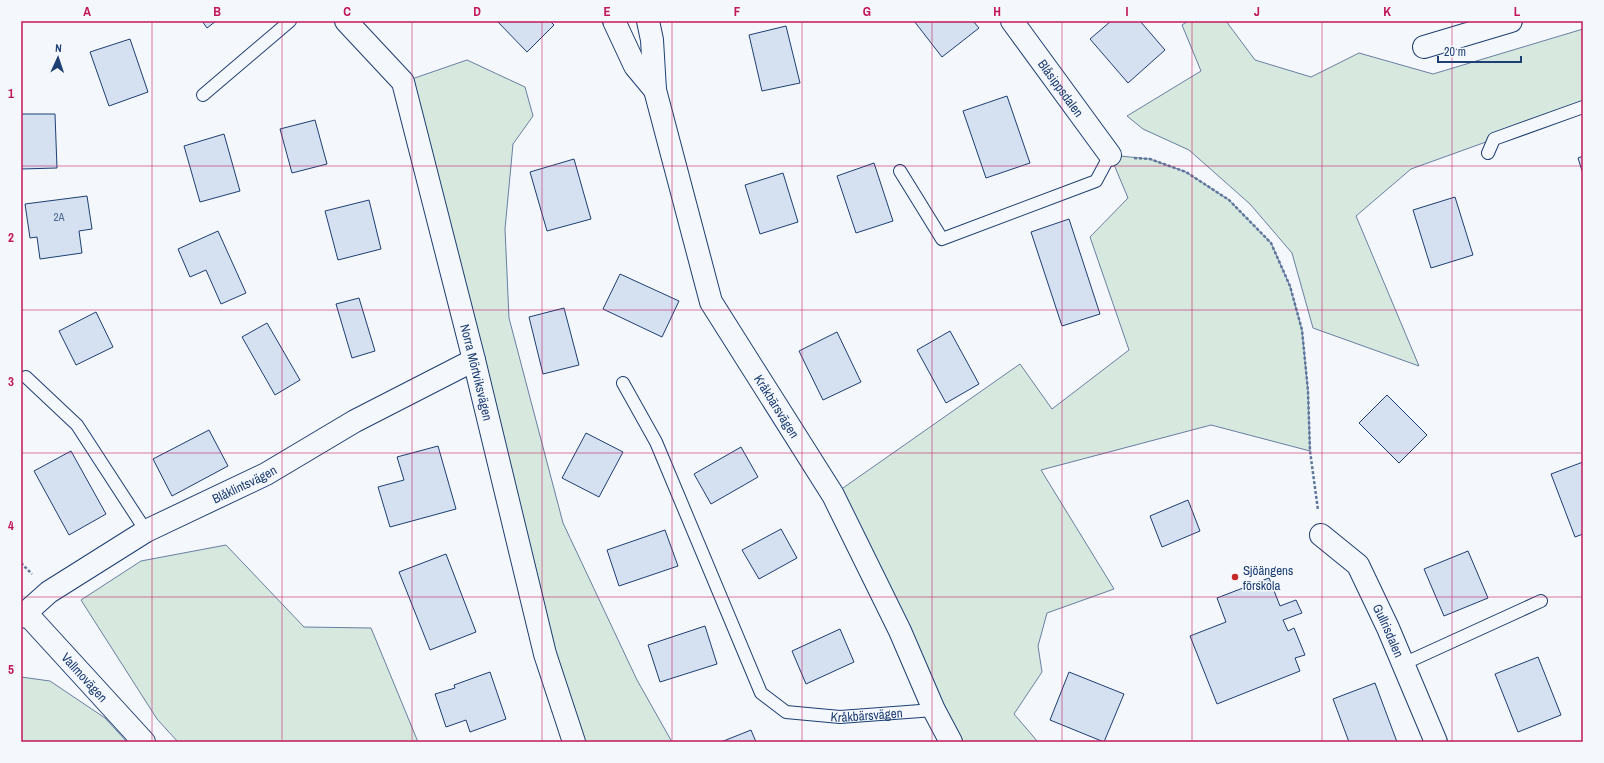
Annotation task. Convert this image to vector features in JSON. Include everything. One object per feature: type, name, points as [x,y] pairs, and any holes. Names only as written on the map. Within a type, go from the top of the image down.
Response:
[{"type":"street","name":"Norra Mörtviksvägen","points":[[346,21],[403,82],[474,360],[545,654],[574,742]]},
{"type":"street","name":"Kråkbärsvägen","points":[[614,21],[635,66],[655,90]]},
{"type":"street","name":"Kråkbärsvägen","points":[[648,21],[652,40],[655,90],[711,302],[833,495],[900,631],[934,710],[951,742]]},
{"type":"street","name":"Blåsippsdalen","points":[[1012,21],[1110,155]]},
{"type":"street","points":[[1424,47],[1511,21]]},
{"type":"street","name":"Blåklintsvägen","points":[[24,615],[49,592],[146,531],[266,474],[355,421],[474,360]]},
{"type":"street","name":"Gullrisdalen","points":[[1322,535],[1358,565],[1403,664],[1436,742]]},
{"type":"street","name":"Vallmovägen","points":[[24,615],[144,742]]},
{"type":"lane","points":[[203,95],[290,21]]},
{"type":"lane","points":[[1488,153],[1494,139],[1583,107]]},
{"type":"lane","points":[[900,171],[942,239],[1096,181],[1110,155]]},
{"type":"lane","points":[[26,377],[77,425],[146,531]]},
{"type":"lane","name":"Kråkbärsvägen","points":[[624,383],[656,442],[761,693],[786,712],[840,717],[934,710]]},
{"type":"lane","points":[[1403,664],[1541,601]]},
{"type":"path","points":[[1110,155],[1150,160],[1186,172],[1229,200],[1271,243],[1290,286],[1302,330],[1308,391],[1310,451],[1322,535]]},
{"type":"shaded area","points":[[1188,21],[1226,21],[1255,60],[1311,77],[1359,53],[1433,74],[1583,29],[1583,107],[1411,169],[1356,216],[1419,366],[1313,328],[1292,253],[1250,204],[1189,150],[1143,129],[1127,116],[1201,71],[1182,25]]},
{"type":"shaded area","points":[[467,60],[525,87],[533,116],[513,144],[505,229],[509,318],[563,523],[637,680],[672,742],[574,742],[403,82]]},
{"type":"shaded area","points":[[1110,155],[1150,159],[1186,172],[1229,200],[1271,243],[1290,286],[1302,330],[1308,391],[1310,451],[1211,425],[1041,470],[1114,589],[1047,613],[1038,646],[1042,672],[1014,714],[1038,742],[951,742],[833,495],[1020,364],[1052,409],[1129,350],[1090,237],[1128,198]]},
{"type":"shaded area","points":[[226,545],[304,627],[371,628],[418,742],[178,742],[157,719],[81,600],[141,561]]},
{"type":"shaded area","points":[[21,677],[50,681],[105,718],[127,742],[21,742]]},
{"type":"building","points":[[202,21],[216,21],[207,28]]},
{"type":"building","points":[[497,21],[550,21],[554,25],[527,52]]},
{"type":"building","points":[[914,21],[973,21],[979,28],[942,57]]},
{"type":"building","points":[[1111,21],[1140,21],[1165,50],[1128,83],[1090,39]]},
{"type":"building","points":[[786,26],[800,83],[762,91],[749,35]]},
{"type":"building","points":[[130,39],[148,92],[109,106],[90,52]]},
{"type":"building","points":[[1007,96],[1030,163],[986,178],[963,111]]},
{"type":"building","points":[[21,114],[55,114],[57,168],[21,169]]},
{"type":"building","points":[[315,120],[327,164],[292,173],[280,129]]},
{"type":"building","points":[[224,134],[240,191],[200,202],[184,146]]},
{"type":"building","points":[[1583,156],[1583,174],[1578,158]]},
{"type":"building","points":[[574,159],[591,219],[547,231],[530,172]]},
{"type":"building","points":[[874,163],[893,221],[856,233],[837,176]]},
{"type":"building","points":[[783,173],[798,222],[760,234],[745,185]]},
{"type":"building","points":[[87,196],[92,229],[79,231],[82,253],[40,259],[37,237],[30,238],[25,204]]},
{"type":"building","points":[[1455,197],[1473,255],[1431,268],[1413,210]]},
{"type":"building","points":[[369,200],[381,249],[338,260],[325,211]]},
{"type":"building","points":[[1069,219],[1100,314],[1062,326],[1031,232]]},
{"type":"building","points":[[218,231],[246,293],[221,304],[206,270],[190,277],[178,249]]},
{"type":"building","points":[[620,274],[679,301],[662,337],[603,309]]},
{"type":"building","points":[[359,298],[375,351],[352,358],[336,304]]},
{"type":"building","points":[[564,308],[579,365],[543,374],[529,317]]},
{"type":"building","points":[[96,312],[113,347],[76,365],[59,331]]},
{"type":"building","points":[[267,323],[300,380],[275,395],[242,337]]},
{"type":"building","points":[[950,331],[979,384],[946,403],[917,350]]},
{"type":"building","points":[[837,332],[861,382],[823,400],[799,351]]},
{"type":"building","points":[[1387,395],[1427,435],[1399,463],[1359,423]]},
{"type":"building","points":[[209,430],[228,466],[172,496],[153,459]]},
{"type":"building","points":[[586,433],[623,452],[599,497],[562,478]]},
{"type":"building","points":[[438,446],[456,509],[390,527],[378,487],[404,480],[397,457]]},
{"type":"building","points":[[741,447],[758,477],[711,504],[694,474]]},
{"type":"building","points":[[71,451],[106,514],[69,535],[34,471]]},
{"type":"building","points":[[1583,462],[1583,534],[1575,537],[1551,474]]},
{"type":"building","points":[[1188,500],[1200,531],[1162,547],[1150,516]]},
{"type":"building","points":[[781,529],[797,558],[759,579],[742,550]]},
{"type":"building","points":[[665,530],[678,566],[619,586],[607,550]]},
{"type":"building","points":[[1468,551],[1488,598],[1444,616],[1424,569]]},
{"type":"building","points":[[446,554],[476,632],[430,650],[399,572]]},
{"type":"building","points":[[1269,578],[1280,606],[1296,600],[1302,613],[1283,620],[1288,631],[1294,628],[1305,655],[1295,658],[1300,671],[1217,704],[1190,636],[1226,622],[1217,598]]},
{"type":"building","points":[[705,626],[717,664],[660,682],[648,645]]},
{"type":"building","points":[[840,629],[854,662],[806,684],[792,651]]},
{"type":"building","points":[[1538,657],[1561,715],[1518,732],[1495,674]]},
{"type":"building","points":[[490,672],[506,719],[470,732],[466,720],[446,727],[435,694],[455,688],[454,685]]},
{"type":"building","points":[[1069,672],[1124,694],[1104,742],[1050,720]]},
{"type":"building","points":[[1375,683],[1397,742],[1349,742],[1333,699]]},
{"type":"building","points":[[751,730],[756,742],[721,742]]},
{"type":"place","name":"Sjöängens förskola","points":[[1235,577]]}]
